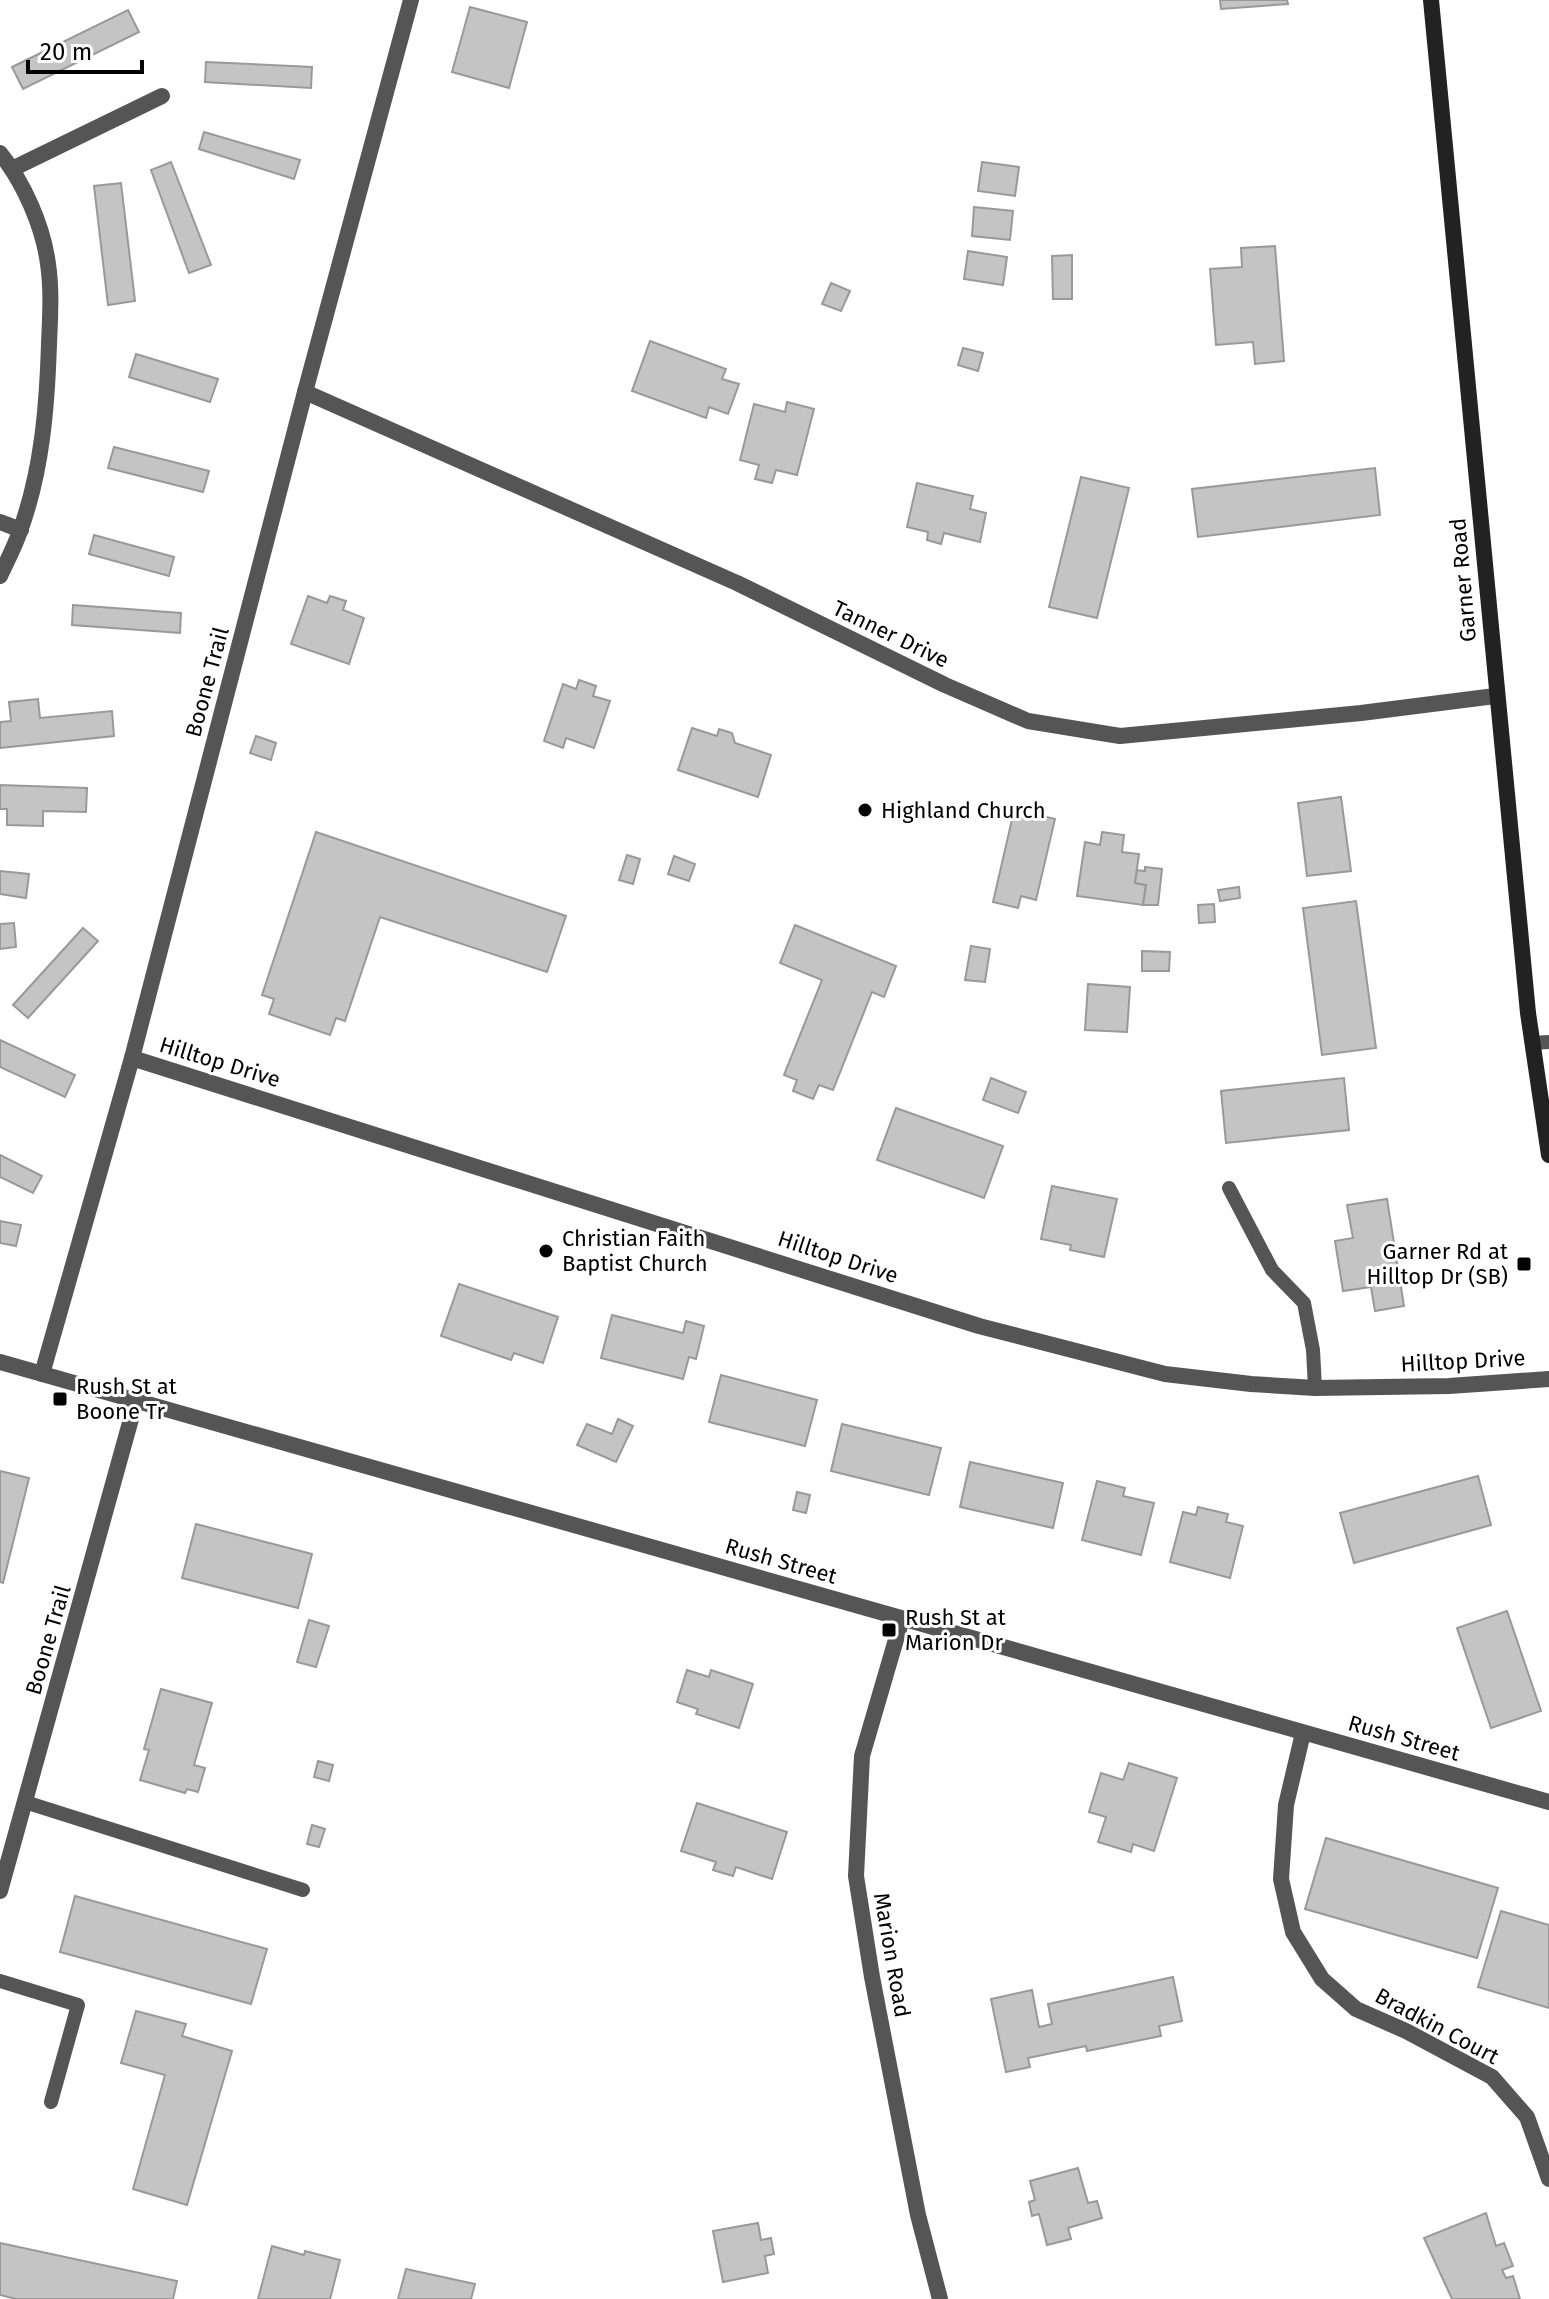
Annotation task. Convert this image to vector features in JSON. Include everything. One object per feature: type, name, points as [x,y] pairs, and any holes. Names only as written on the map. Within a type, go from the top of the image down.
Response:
[{"type":"main road","name":"Garner Road","points":[[1431,0],[1495,696],[1541,1042],[1549,1155]]},
{"type":"street","name":"Boone Trail","points":[[42,1374],[132,1058],[305,392],[411,0]]},
{"type":"street","points":[[12,169],[162,96]]},
{"type":"street","points":[[0,153],[12,169],[37,222],[48,263],[50,307],[48,384],[41,452],[21,530],[0,576]]},
{"type":"street","name":"Tanner Drive","points":[[305,392],[737,583],[945,685],[1028,721],[1120,736],[1361,713],[1495,696]]},
{"type":"street","points":[[0,522],[21,530]]},
{"type":"street","name":"Hilltop Drive","points":[[132,1058],[979,1326],[1165,1374],[1315,1388],[1449,1386],[1549,1379]]},
{"type":"street","name":"Rush Street","points":[[0,1362],[1549,1802]]},
{"type":"street","name":"Boone Trail","points":[[0,1891],[136,1401]]},
{"type":"street","name":"Marion Road","points":[[902,1619],[862,1756],[856,1876],[915,2201],[940,2299]]},
{"type":"street","name":"Bradkin Court","points":[[1303,1733],[1286,1805],[1281,1879],[1293,1932],[1322,1979],[1356,2009],[1406,2031],[1492,2077],[1527,2117],[1549,2179]]},
{"type":"lane","points":[[1229,1188],[1272,1270],[1304,1303],[1313,1350],[1315,1388]]},
{"type":"lane","points":[[25,1802],[303,1890]]},
{"type":"lane","points":[[0,1981],[78,2005],[51,2102]]},
{"type":"building","points":[[1220,0],[1287,0],[1288,4],[1221,9]]},
{"type":"building","points":[[470,7],[527,22],[509,88],[452,72]]},
{"type":"building","points":[[128,10],[139,32],[23,89],[12,67]]},
{"type":"building","points":[[206,62],[312,67],[311,88],[205,82]]},
{"type":"building","points":[[204,132],[300,160],[294,179],[199,149]]},
{"type":"building","points":[[171,162],[211,265],[189,273],[151,170]]},
{"type":"building","points":[[982,162],[1019,167],[1015,196],[978,191]]},
{"type":"building","points":[[121,183],[135,301],[108,305],[94,186]]},
{"type":"building","points":[[974,207],[1013,211],[1010,240],[972,236]]},
{"type":"building","points":[[1275,246],[1284,361],[1255,364],[1253,342],[1216,345],[1210,269],[1242,267],[1241,248]]},
{"type":"building","points":[[968,251],[1007,257],[1003,285],[964,279]]},
{"type":"building","points":[[1072,255],[1072,299],[1053,299],[1052,256]]},
{"type":"building","points":[[831,283],[850,291],[841,311],[822,304]]},
{"type":"building","points":[[650,341],[726,369],[722,379],[739,384],[728,414],[709,407],[706,418],[632,391]]},
{"type":"building","points":[[963,348],[983,353],[978,371],[958,365]]},
{"type":"building","points":[[136,354],[218,379],[210,402],[129,377]]},
{"type":"building","points":[[787,402],[814,409],[797,475],[776,470],[772,483],[755,479],[759,465],[740,460],[754,404],[785,412]]},
{"type":"building","points":[[114,447],[209,471],[203,492],[108,468]]},
{"type":"building","points":[[1375,468],[1380,515],[1198,537],[1192,489]]},
{"type":"building","points":[[1081,477],[1129,488],[1097,618],[1049,607]]},
{"type":"building","points":[[917,483],[973,496],[970,509],[986,513],[980,542],[944,533],[941,544],[927,540],[928,532],[907,527]]},
{"type":"building","points":[[94,535],[174,557],[169,576],[89,554]]},
{"type":"building","points":[[308,596],[327,603],[330,596],[346,601],[343,610],[364,618],[349,664],[291,644]]},
{"type":"building","points":[[73,605],[181,613],[180,633],[72,625]]},
{"type":"building","points":[[579,680],[596,686],[593,696],[610,701],[594,748],[566,738],[563,748],[544,741],[563,684],[576,689]]},
{"type":"building","points":[[38,699],[40,718],[112,711],[114,736],[0,748],[0,722],[11,721],[9,702]]},
{"type":"building","points":[[692,728],[717,736],[719,729],[732,733],[735,743],[771,755],[758,797],[678,770]]},
{"type":"building","points":[[256,736],[276,743],[271,760],[250,753]]},
{"type":"building","points":[[0,785],[87,788],[86,812],[43,811],[43,826],[7,825],[7,809],[0,809]]},
{"type":"building","points":[[1341,797],[1351,871],[1307,876],[1298,803]]},
{"type":"building","points":[[1034,814],[1055,819],[1036,900],[1021,896],[1018,908],[993,902],[1013,815],[1032,820]]},
{"type":"building","points":[[316,832],[566,916],[547,972],[380,917],[345,1021],[336,1018],[330,1035],[269,1014],[274,999],[262,995]]},
{"type":"building","points":[[1102,832],[1124,835],[1122,852],[1139,854],[1135,883],[1146,885],[1143,905],[1077,896],[1085,842],[1100,845]]},
{"type":"building","points":[[627,855],[640,859],[633,884],[619,880]]},
{"type":"building","points":[[674,856],[695,864],[689,881],[668,874]]},
{"type":"building","points":[[1145,867],[1162,869],[1158,905],[1143,905],[1146,885],[1135,883],[1137,870],[1145,871]]},
{"type":"building","points":[[0,871],[29,874],[26,898],[0,894]]},
{"type":"building","points":[[1239,887],[1240,898],[1220,901],[1218,890]]},
{"type":"building","points":[[1356,901],[1376,1048],[1322,1055],[1303,908]]},
{"type":"building","points":[[1214,904],[1215,922],[1199,923],[1198,905]]},
{"type":"building","points":[[14,923],[16,947],[0,949],[0,924]]},
{"type":"building","points":[[795,925],[896,966],[884,997],[872,992],[833,1090],[819,1085],[813,1099],[793,1091],[797,1080],[784,1075],[822,980],[780,963]]},
{"type":"building","points":[[83,928],[98,941],[28,1018],[13,1005]]},
{"type":"building","points":[[971,946],[990,949],[985,982],[965,980]]},
{"type":"building","points":[[1142,951],[1170,952],[1169,971],[1142,971]]},
{"type":"building","points":[[1088,984],[1130,987],[1127,1032],[1085,1030]]},
{"type":"building","points":[[0,1040],[75,1075],[65,1097],[0,1067]]},
{"type":"building","points":[[991,1078],[1026,1092],[1018,1113],[983,1100]]},
{"type":"building","points":[[1344,1078],[1349,1130],[1226,1143],[1221,1091]]},
{"type":"building","points":[[896,1108],[1003,1146],[984,1198],[877,1160]]},
{"type":"building","points":[[0,1155],[42,1176],[33,1193],[0,1177]]},
{"type":"building","points":[[1052,1186],[1117,1199],[1104,1257],[1070,1250],[1071,1245],[1041,1239]]},
{"type":"building","points":[[1387,1199],[1404,1306],[1375,1311],[1371,1287],[1343,1291],[1335,1241],[1353,1238],[1347,1205]]},
{"type":"building","points":[[0,1221],[21,1225],[16,1246],[0,1243]]},
{"type":"building","points":[[459,1284],[558,1317],[543,1363],[514,1353],[511,1360],[441,1336]]},
{"type":"building","points":[[612,1315],[683,1333],[686,1321],[704,1326],[696,1359],[689,1357],[683,1379],[601,1358]]},
{"type":"building","points":[[721,1375],[817,1400],[805,1446],[709,1422]]},
{"type":"building","points":[[618,1419],[633,1426],[616,1462],[577,1445],[587,1424],[612,1434]]},
{"type":"building","points":[[842,1424],[941,1448],[929,1495],[831,1471]]},
{"type":"building","points":[[970,1462],[1063,1483],[1053,1528],[960,1507]]},
{"type":"building","points":[[0,1471],[29,1478],[3,1583],[0,1582]]},
{"type":"building","points":[[1478,1476],[1491,1525],[1354,1563],[1340,1513]]},
{"type":"building","points":[[1097,1481],[1125,1488],[1123,1496],[1154,1503],[1141,1555],[1082,1540]]},
{"type":"building","points":[[797,1492],[810,1495],[806,1513],[793,1510]]},
{"type":"building","points":[[1198,1507],[1228,1514],[1226,1522],[1243,1526],[1230,1578],[1170,1562],[1183,1512],[1196,1515]]},
{"type":"building","points":[[196,1524],[312,1554],[298,1608],[182,1578]]},
{"type":"building","points":[[1507,1611],[1541,1711],[1491,1728],[1457,1628]]},
{"type":"building","points":[[309,1620],[329,1626],[316,1667],[297,1662]]},
{"type":"building","points":[[687,1670],[709,1677],[711,1670],[753,1684],[739,1728],[696,1714],[698,1709],[677,1702]]},
{"type":"building","points":[[161,1689],[212,1703],[194,1765],[205,1768],[198,1792],[187,1789],[185,1793],[140,1780],[149,1750],[144,1749]]},
{"type":"building","points":[[318,1761],[333,1765],[329,1781],[314,1777]]},
{"type":"building","points":[[1129,1763],[1177,1778],[1154,1851],[1133,1844],[1131,1852],[1098,1842],[1106,1817],[1089,1812],[1101,1773],[1123,1780]]},
{"type":"building","points":[[697,1803],[787,1832],[772,1879],[736,1867],[733,1876],[713,1870],[716,1862],[681,1851]]},
{"type":"building","points":[[312,1825],[325,1829],[319,1847],[307,1844]]},
{"type":"building","points":[[1326,1838],[1498,1888],[1477,1958],[1305,1909]]},
{"type":"building","points":[[75,1896],[267,1949],[251,2004],[60,1952]]},
{"type":"building","points":[[1501,1911],[1549,1925],[1549,2008],[1478,1987]]},
{"type":"building","points":[[1173,1977],[1182,2021],[1159,2026],[1161,2036],[1087,2051],[1086,2046],[1028,2058],[1030,2067],[1006,2072],[991,1999],[1032,1990],[1039,2027],[1052,2024],[1048,2004]]},
{"type":"building","points":[[136,2011],[186,2024],[182,2036],[232,2051],[187,2205],[133,2189],[165,2075],[121,2063]]},
{"type":"building","points":[[1078,2168],[1088,2203],[1097,2201],[1102,2218],[1068,2228],[1071,2239],[1047,2245],[1039,2214],[1032,2216],[1029,2202],[1035,2200],[1030,2181]]},
{"type":"building","points":[[1486,2213],[1496,2246],[1504,2243],[1513,2266],[1502,2270],[1506,2278],[1513,2276],[1520,2299],[1452,2299],[1424,2238]]},
{"type":"building","points":[[758,2223],[761,2240],[771,2238],[774,2254],[765,2256],[768,2273],[723,2282],[713,2231]]},
{"type":"building","points":[[0,2243],[177,2281],[173,2299],[16,2299],[0,2295]]},
{"type":"building","points":[[272,2246],[340,2260],[330,2299],[258,2299]]},
{"type":"building","points":[[406,2269],[475,2284],[471,2299],[398,2299]]},
{"type":"place","name":"Highland Church","points":[[865,810]]},
{"type":"place","name":"Christian Faith Baptist Church","points":[[546,1251]]},
{"type":"place","name":"Garner Rd at Hilltop Dr (SB)","points":[[1524,1264]]},
{"type":"place","name":"Rush St at Boone Tr","points":[[60,1399]]},
{"type":"place","name":"Rush St at Marion Dr","points":[[889,1630]]}]
